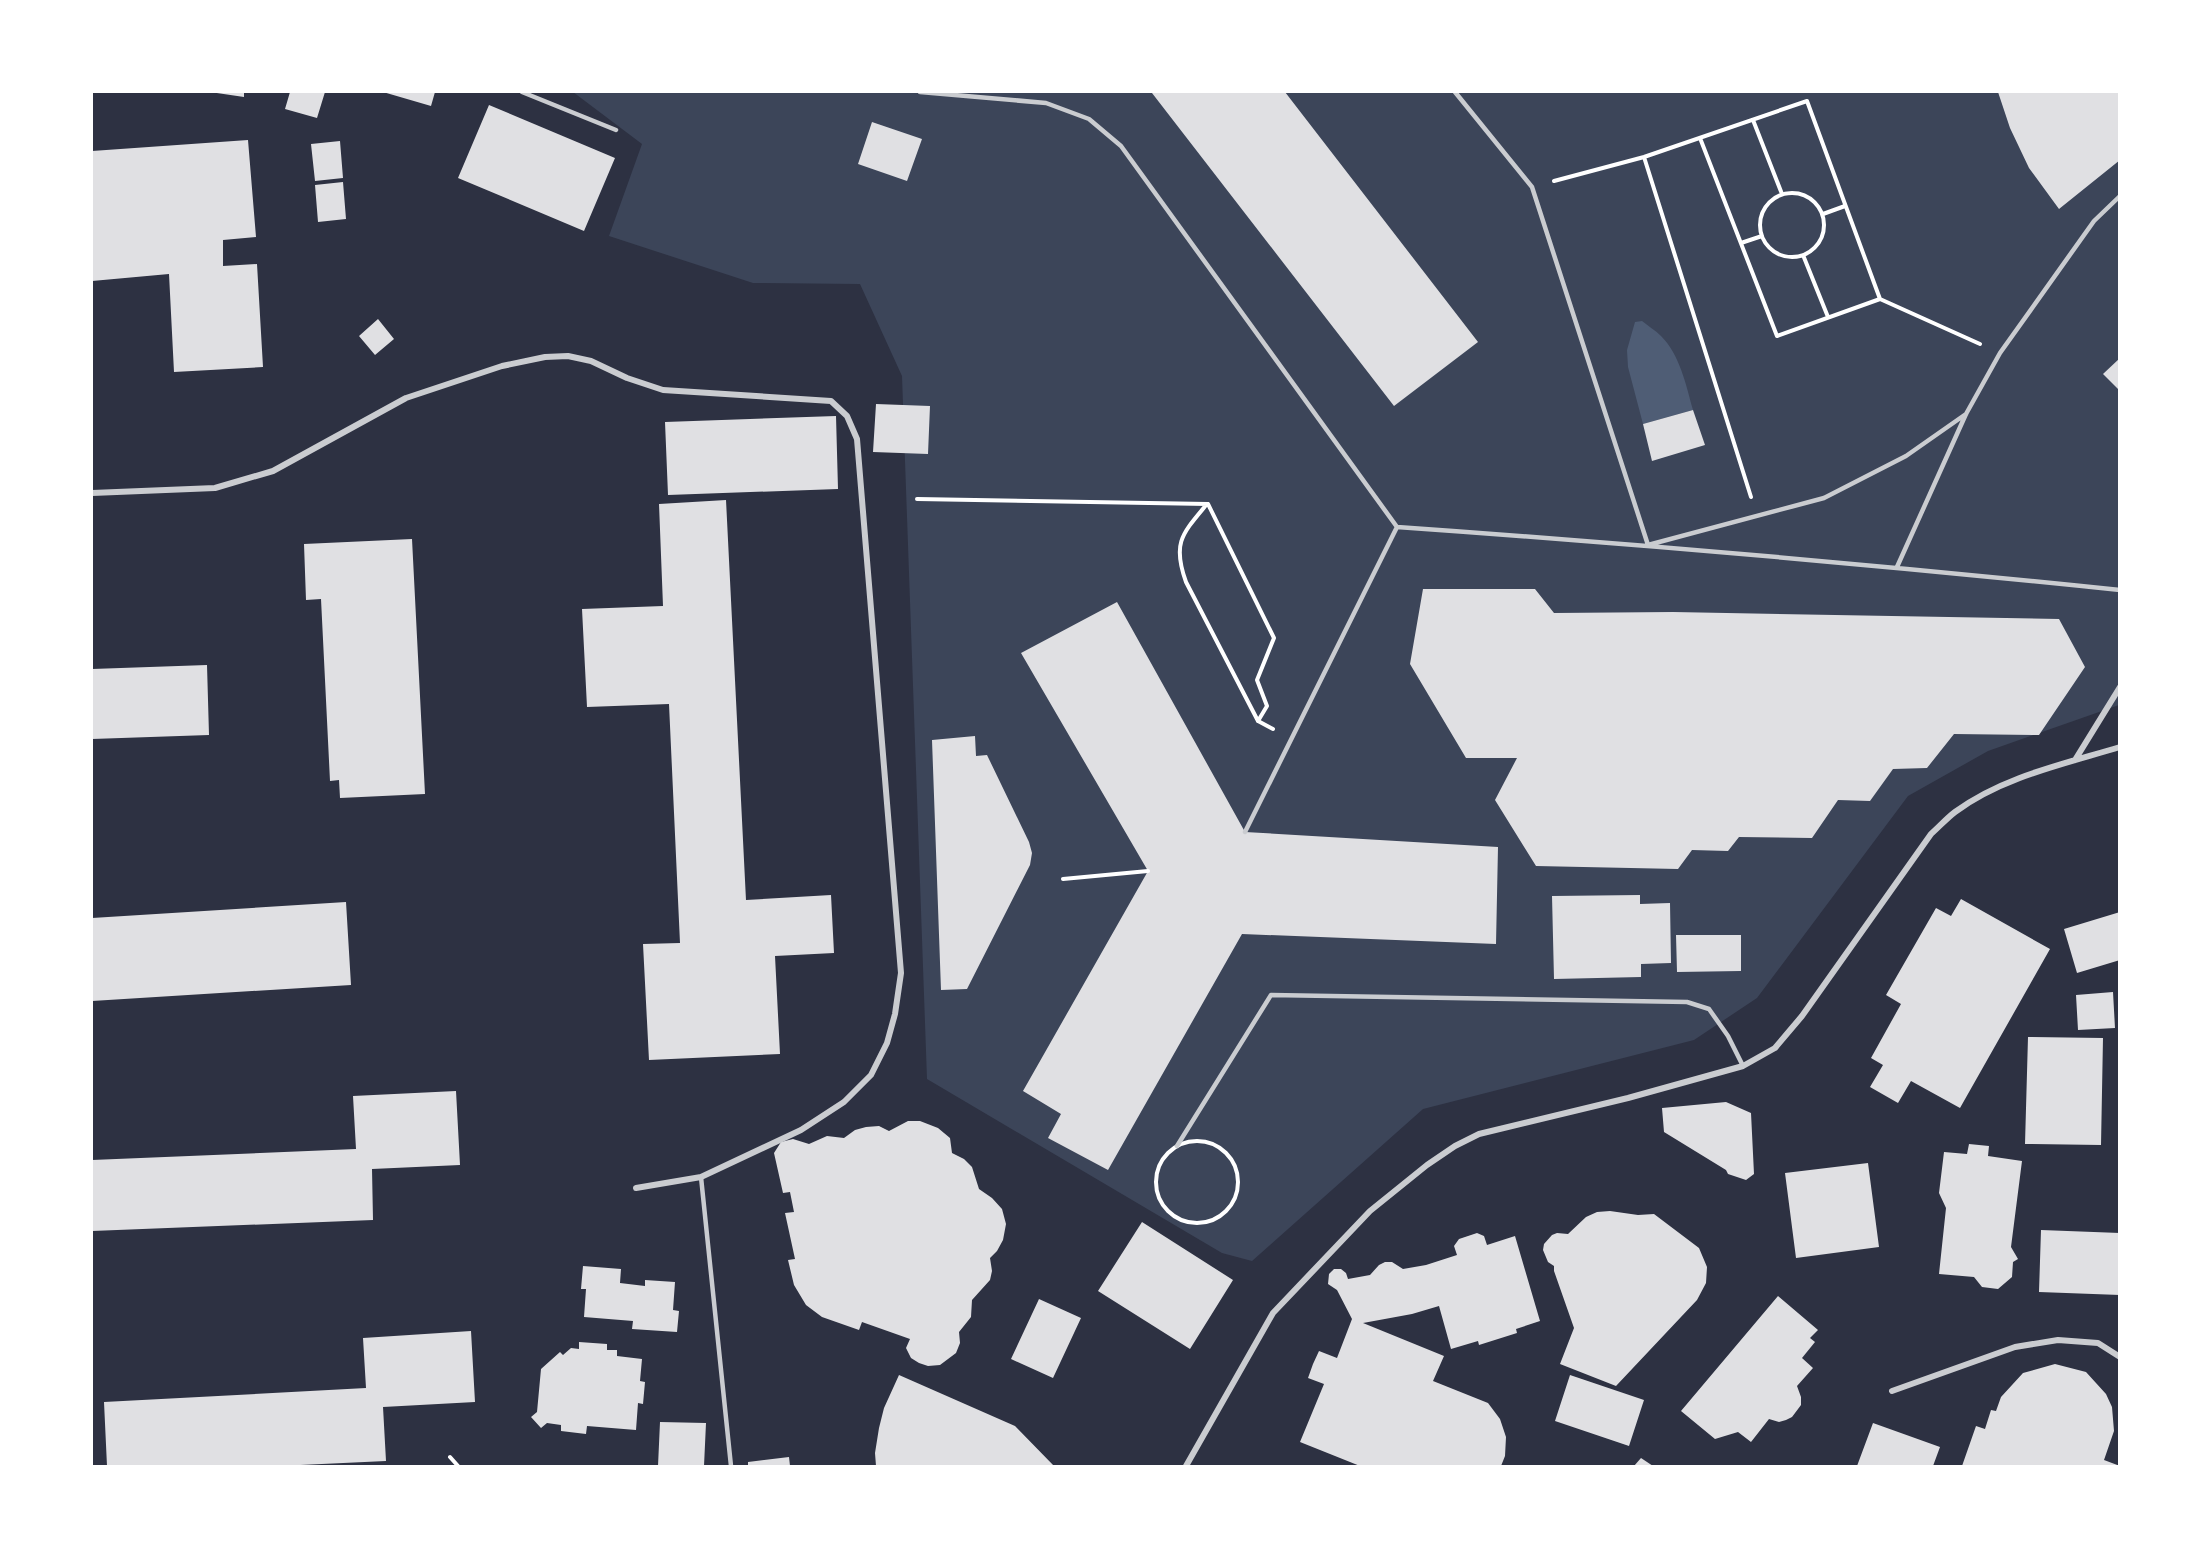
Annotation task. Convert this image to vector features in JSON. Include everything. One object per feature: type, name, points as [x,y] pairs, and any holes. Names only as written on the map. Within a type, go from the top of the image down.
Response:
[{"type":"street","points":[[92,493],[215,488],[273,471],[406,398],[502,366],[545,357],[568,356],[591,361],[627,378],[663,390],[831,401],[847,416],[857,439],[901,973],[895,1014],[887,1043],[871,1075],[844,1102],[801,1130],[701,1177],[636,1188]]},
{"type":"street","points":[[2075,760],[2120,687]]},
{"type":"street","points":[[1186,1467],[1273,1313],[1370,1211],[1427,1165],[1455,1146],[1479,1134],[1628,1098],[1743,1066],[1775,1048],[1802,1016],[1931,834],[1955,812],[2013,781],[2120,747]]},
{"type":"street","points":[[1892,1391],[2014,1347],[2058,1340],[2098,1343],[2120,1357]]},
{"type":"lane","points":[[522,92],[616,130]]},
{"type":"lane","points":[[920,92],[1046,104],[1089,118],[1121,146],[1397,527],[1648,545],[1897,567],[2120,591]]},
{"type":"lane","points":[[1455,92],[1532,187],[1648,545]]},
{"type":"lane","points":[[1897,567],[1966,414],[2000,353],[2094,221],[2120,196]]},
{"type":"lane","points":[[1648,545],[1824,498],[1906,456],[1966,414]]},
{"type":"lane","points":[[1245,832],[1397,527]]},
{"type":"lane","points":[[1177,1146],[1271,995],[1687,1002],[1709,1009],[1728,1036],[1743,1066]]},
{"type":"lane","points":[[701,1177],[731,1467]]},
{"type":"path","points":[[1532,187],[1644,157],[1807,101],[1880,299]]},
{"type":"path","points":[[1753,120],[1782,194]]},
{"type":"path","points":[[1700,138],[1777,336],[1880,299],[2000,353]]},
{"type":"path","points":[[1644,157],[1758,517]]},
{"type":"path","points":[[1794,192],[1806,195],[1816,203],[1822,214],[1824,226],[1821,238],[1814,248],[1803,255],[1779,254],[1768,246],[1762,236],[1763,211],[1771,201],[1782,194],[1794,192]]},
{"type":"path","points":[[1822,214],[1845,206]]},
{"type":"path","points":[[1741,243],[1762,236]]},
{"type":"path","points":[[1803,255],[1828,317]]},
{"type":"path","points":[[917,499],[1208,504]]},
{"type":"path","points":[[1208,504],[1274,638],[1257,680],[1267,706],[1258,721]]},
{"type":"path","points":[[1208,504],[1186,529],[1180,545],[1178,561],[1186,582],[1258,721],[1292,739]]},
{"type":"path","points":[[1063,879],[1148,871]]},
{"type":"path","points":[[1192,1142],[1208,1143],[1223,1150],[1233,1162],[1238,1177],[1237,1193],[1230,1208],[1218,1218],[1202,1223],[1186,1222],[1172,1215],[1161,1203],[1156,1188],[1158,1172],[1165,1157],[1177,1146],[1192,1142]]},
{"type":"path","points":[[450,1457],[458,1467]]},
{"type":"shaded area","points":[[573,92],[2119,92],[2119,705],[1988,751],[1908,796],[1757,998],[1694,1040],[1423,1109],[1252,1261],[1222,1253],[927,1079],[902,376],[860,284],[753,283],[609,236],[642,144]]},
{"type":"shaded area","points":[[1642,321],[1661,336],[1673,352],[1682,371],[1693,410],[1643,424],[1628,367],[1627,350],[1635,322]]},
{"type":"building","points":[[210,92],[244,92],[244,97]]},
{"type":"building","points":[[290,92],[325,92],[317,118],[285,109]]},
{"type":"building","points":[[383,92],[435,92],[431,106]]},
{"type":"building","points":[[1285,92],[1478,342],[1394,406],[1152,93]]},
{"type":"building","points":[[1998,92],[2120,92],[2120,160],[2059,209],[2029,168],[2010,128]]},
{"type":"building","points":[[489,105],[615,158],[584,231],[458,178]]},
{"type":"building","points":[[872,122],[922,139],[907,181],[858,164]]},
{"type":"building","points":[[248,140],[256,237],[223,240],[223,266],[257,264],[263,367],[174,372],[169,274],[92,281],[92,151]]},
{"type":"building","points":[[340,141],[343,178],[315,181],[311,144]]},
{"type":"building","points":[[343,182],[346,219],[318,222],[315,185]]},
{"type":"building","points":[[378,319],[394,339],[375,355],[359,336]]},
{"type":"building","points":[[2120,358],[2120,391],[2103,374]]},
{"type":"building","points":[[876,404],[930,406],[928,454],[873,452]]},
{"type":"building","points":[[1693,410],[1705,445],[1652,461],[1643,424]]},
{"type":"building","points":[[836,416],[838,489],[668,495],[665,422]]},
{"type":"building","points":[[726,500],[746,900],[831,895],[834,953],[775,956],[780,1054],[649,1060],[643,944],[680,943],[669,704],[587,707],[582,609],[663,606],[659,504]]},
{"type":"building","points":[[412,539],[425,794],[340,798],[339,780],[330,781],[321,599],[306,600],[304,544]]},
{"type":"building","points":[[1423,589],[1535,589],[1554,613],[1673,612],[2059,619],[2085,667],[2039,735],[1954,734],[1927,768],[1893,769],[1870,801],[1838,800],[1812,838],[1739,837],[1728,851],[1692,850],[1678,869],[1536,866],[1495,800],[1517,758],[1466,758],[1410,664]]},
{"type":"building","points":[[1117,602],[1245,832],[1498,847],[1496,944],[1242,934],[1108,1170],[1048,1138],[1061,1114],[1023,1091],[1148,871],[1021,653]]},
{"type":"building","points":[[207,665],[209,735],[92,739],[92,669]]},
{"type":"building","points":[[975,736],[976,756],[987,755],[1029,842],[1032,853],[1030,865],[967,989],[941,990],[932,740]]},
{"type":"building","points":[[1640,895],[1640,904],[1670,903],[1671,963],[1641,964],[1641,977],[1554,979],[1552,896]]},
{"type":"building","points":[[1961,899],[2050,949],[1960,1108],[1911,1081],[1898,1103],[1870,1087],[1883,1065],[1871,1058],[1901,1004],[1886,995],[1936,908],[1951,916]]},
{"type":"building","points":[[346,902],[351,985],[92,1001],[92,918]]},
{"type":"building","points":[[2120,912],[2120,960],[2077,973],[2064,929]]},
{"type":"building","points":[[1676,935],[1741,935],[1741,971],[1677,972]]},
{"type":"building","points":[[2113,992],[2115,1028],[2078,1030],[2076,995]]},
{"type":"building","points":[[2028,1037],[2103,1038],[2101,1145],[2025,1144]]},
{"type":"building","points":[[456,1091],[460,1165],[372,1169],[373,1220],[92,1231],[92,1160],[356,1149],[353,1096]]},
{"type":"building","points":[[1726,1102],[1751,1113],[1754,1174],[1746,1180],[1728,1174],[1726,1170],[1664,1132],[1662,1108]]},
{"type":"building","points":[[908,1121],[920,1121],[938,1128],[950,1138],[952,1153],[964,1159],[972,1167],[979,1189],[1002,1209],[1006,1224],[1003,1240],[990,1258],[992,1271],[990,1280],[972,1300],[971,1317],[959,1332],[960,1343],[956,1353],[940,1365],[928,1366],[911,1358],[906,1348],[910,1339],[862,1322],[859,1330],[822,1317],[806,1305],[794,1285],[788,1260],[795,1259],[785,1213],[794,1212],[790,1192],[783,1193],[774,1153],[781,1142],[793,1139],[809,1144],[827,1136],[844,1138],[855,1130],[866,1127],[879,1126],[889,1131]]},
{"type":"building","points":[[1969,1144],[1989,1146],[1988,1156],[2022,1161],[2011,1247],[2018,1259],[2013,1262],[2012,1277],[1998,1289],[1982,1287],[1974,1277],[1939,1274],[1946,1208],[1939,1193],[1944,1152],[1967,1154]]},
{"type":"building","points":[[1868,1163],[1879,1247],[1796,1258],[1785,1173]]},
{"type":"building","points":[[1610,1211],[1638,1215],[1654,1214],[1699,1248],[1707,1267],[1706,1283],[1697,1300],[1616,1386],[1560,1364],[1574,1328],[1554,1266],[1548,1262],[1543,1250],[1544,1244],[1552,1235],[1568,1234],[1586,1217],[1597,1212]]},
{"type":"building","points":[[1142,1222],[1233,1280],[1190,1349],[1098,1291]]},
{"type":"building","points":[[2041,1230],[2120,1233],[2120,1295],[2039,1292]]},
{"type":"building","points":[[1477,1233],[1484,1236],[1487,1245],[1515,1236],[1540,1321],[1516,1329],[1517,1333],[1479,1345],[1478,1341],[1451,1349],[1439,1306],[1412,1314],[1363,1323],[1444,1356],[1433,1381],[1488,1403],[1500,1419],[1506,1437],[1505,1456],[1501,1466],[1360,1466],[1300,1442],[1324,1384],[1308,1378],[1313,1364],[1319,1351],[1337,1358],[1352,1319],[1337,1290],[1328,1284],[1329,1274],[1334,1269],[1341,1269],[1346,1273],[1348,1279],[1370,1275],[1385,1262],[1392,1262],[1403,1269],[1426,1265],[1457,1255],[1454,1246],[1459,1239]]},
{"type":"building","points":[[583,1266],[621,1269],[620,1283],[645,1286],[645,1280],[675,1282],[673,1310],[679,1311],[677,1332],[632,1329],[633,1321],[584,1317],[586,1289],[581,1289]]},
{"type":"building","points":[[1778,1296],[1818,1330],[1810,1338],[1815,1342],[1802,1358],[1813,1368],[1797,1386],[1801,1405],[1792,1417],[1786,1420],[1779,1422],[1769,1419],[1751,1442],[1738,1432],[1715,1439],[1681,1411]]},
{"type":"building","points":[[1039,1299],[1081,1318],[1053,1378],[1011,1359]]},
{"type":"building","points":[[471,1331],[475,1402],[383,1407],[386,1461],[279,1466],[107,1466],[104,1402],[366,1388],[363,1338]]},
{"type":"building","points":[[579,1342],[607,1344],[607,1350],[617,1350],[617,1356],[642,1359],[640,1381],[645,1382],[643,1404],[638,1403],[636,1430],[587,1426],[586,1434],[561,1431],[561,1425],[547,1423],[541,1428],[531,1417],[537,1412],[541,1369],[560,1352],[563,1355],[571,1348],[579,1349]]},
{"type":"building","points":[[2055,1364],[2086,1372],[2106,1394],[2112,1407],[2114,1431],[2104,1460],[2120,1466],[1962,1466],[1976,1426],[1985,1429],[1991,1410],[1996,1411],[2001,1397],[2023,1373]]},
{"type":"building","points":[[899,1375],[1015,1426],[1054,1466],[876,1466],[875,1453],[884,1408]]},
{"type":"building","points":[[1570,1375],[1644,1400],[1629,1446],[1555,1421]]},
{"type":"building","points":[[660,1422],[706,1423],[704,1466],[658,1466]]},
{"type":"building","points":[[1873,1423],[1940,1447],[1933,1466],[1857,1466]]},
{"type":"building","points":[[789,1457],[790,1466],[748,1466],[748,1462]]},
{"type":"building","points":[[1641,1458],[1653,1466],[1634,1466]]}]
